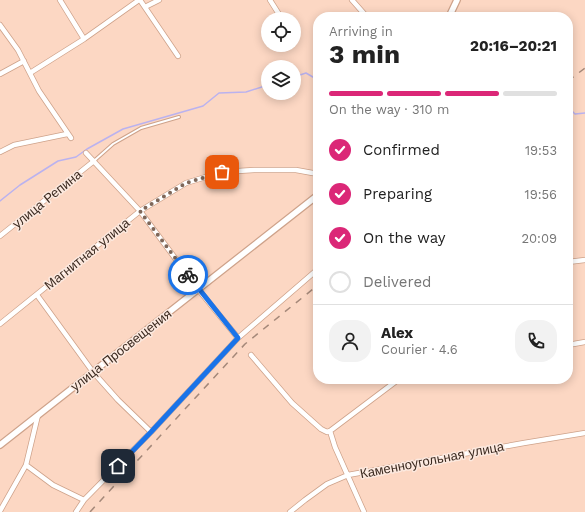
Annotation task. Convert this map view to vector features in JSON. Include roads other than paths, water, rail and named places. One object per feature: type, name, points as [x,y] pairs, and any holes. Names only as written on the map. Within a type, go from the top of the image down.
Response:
[{"type":"street","points":[[60,0],[84,39]]},
{"type":"street","points":[[30,73],[84,39],[140,0],[178,56]]},
{"type":"street","points":[[145,7],[159,0]]},
{"type":"street","points":[[270,0],[278,12]]},
{"type":"street","points":[[352,0],[363,12]]},
{"type":"street","points":[[451,12],[457,0]]},
{"type":"street","points":[[0,25],[18,50],[39,91],[71,138]]},
{"type":"street","points":[[0,74],[24,61]]},
{"type":"street","points":[[0,152],[14,145],[67,134]]},
{"type":"street","points":[[86,154],[140,211],[198,289],[238,338]]},
{"type":"street","name":"улица Репина","points":[[0,236],[94,161]]},
{"type":"street","name":"Магнитная улица","points":[[0,324],[140,211],[186,183],[222,172],[296,170],[313,173]]},
{"type":"street","name":"улица Просвещения","points":[[0,445],[313,199]]},
{"type":"street","points":[[573,261],[585,260]]},
{"type":"street","points":[[76,512],[84,500],[151,432],[238,338],[313,274]]},
{"type":"street","points":[[37,295],[93,372],[118,400],[151,432]]},
{"type":"street","points":[[573,344],[585,342]]},
{"type":"street","points":[[251,355],[292,403],[321,429],[327,432],[392,384]]},
{"type":"street","points":[[0,511],[26,465],[38,415]]},
{"type":"street","points":[[330,431],[335,447],[364,512]]},
{"type":"street","name":"Каменноугольная улица","points":[[290,512],[327,484],[348,475],[585,433]]},
{"type":"street","points":[[26,465],[52,485],[84,500]]},
{"type":"lane","points":[[94,161],[113,144],[142,128],[179,117]]},
{"type":"waterway","points":[[301,75],[306,73],[313,77]]},
{"type":"waterway","points":[[0,201],[20,185],[58,161],[76,157],[87,149],[123,129],[203,106],[219,93],[246,92],[261,87]]},
{"type":"waterway","points":[[573,112],[575,114],[585,113]]},
{"type":"railway","points":[[573,77],[585,68]]},
{"type":"railway","points":[[90,512],[245,344],[313,289]]}]
